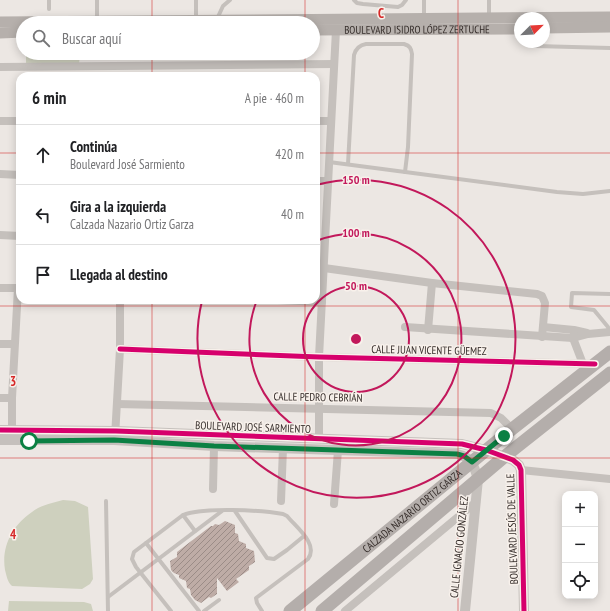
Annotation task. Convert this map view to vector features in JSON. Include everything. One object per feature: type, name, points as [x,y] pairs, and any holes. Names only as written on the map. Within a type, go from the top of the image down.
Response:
[{"type":"main road","name":"BOULEVARD ISIDRO LÓPEZ ZERTUCHE","points":[[320,23],[489,24],[610,17]]},
{"type":"main road","name":"BOULEVARD ISIDRO LÓPEZ ZERTUCHE","points":[[0,22],[16,22]]},
{"type":"main road","name":"BOULEVARD ISIDRO LÓPEZ ZERTUCHE","points":[[320,30],[336,30],[398,24]]},
{"type":"main road","name":"BOULEVARD ISIDRO LÓPEZ ZERTUCHE","points":[[489,24],[514,28]]},
{"type":"main road","points":[[550,28],[610,27]]},
{"type":"main road","points":[[0,33],[16,32]]},
{"type":"main road","name":"CALZADA NAZARIO ORTIZ GARZA","points":[[290,611],[589,364],[610,352]]},
{"type":"main road","name":"CALZADA NAZARIO ORTIZ GARZA","points":[[322,611],[504,457],[610,373]]},
{"type":"street","points":[[319,439],[319,357],[324,268],[320,246],[328,181],[336,30]]},
{"type":"street","points":[[0,67],[334,64]]},
{"type":"street","points":[[0,121],[16,121]]},
{"type":"street","points":[[320,121],[331,121]]},
{"type":"street","points":[[0,174],[16,175]]},
{"type":"street","points":[[320,181],[328,181]]},
{"type":"street","points":[[0,235],[16,236]]},
{"type":"street","points":[[324,268],[432,283],[537,294],[542,296],[544,300],[542,337]]},
{"type":"street","points":[[428,330],[432,283]]},
{"type":"street","points":[[0,288],[16,288]]},
{"type":"street","points":[[12,430],[14,344],[18,304]]},
{"type":"street","points":[[115,436],[120,349],[120,304]]},
{"type":"street","points":[[405,327],[428,330],[542,337],[588,334],[609,329]]},
{"type":"street","points":[[543,327],[574,334]]},
{"type":"street","points":[[574,334],[589,364]]},
{"type":"street","points":[[0,344],[14,344]]},
{"type":"street","name":"CALLE JUAN VICENTE GÜEMEZ","points":[[120,349],[319,357],[589,364]]},
{"type":"street","points":[[0,398],[12,398]]},
{"type":"street","name":"CALLE PEDRO CEBRIÁN","points":[[117,404],[491,413],[501,418],[512,429]]},
{"type":"street","name":"BOULEVARD JOSÉ SARMIENTO","points":[[0,430],[115,436],[214,446],[457,454],[464,456],[472,462]]},
{"type":"street","name":"BOULEVARD JOSÉ SARMIENTO","points":[[0,440],[115,436],[378,440],[462,444],[486,450],[504,457]]},
{"type":"street","points":[[378,440],[378,451]]},
{"type":"street","points":[[213,489],[214,446]]},
{"type":"street","points":[[282,501],[283,448]]},
{"type":"street","points":[[334,504],[338,450]]},
{"type":"street","name":"BOULEVARD JESÚS DE VALLE","points":[[504,457],[516,462],[521,470],[524,611]]},
{"type":"street","name":"CALLE IGNACIO GONZÁLEZ","points":[[464,611],[478,479],[472,462]]},
{"type":"street","points":[[521,470],[610,479]]},
{"type":"street","points":[[345,611],[476,502]]},
{"type":"street","points":[[420,528],[430,540]]},
{"type":"lane","points":[[49,0],[49,8]]},
{"type":"lane","points":[[97,0],[97,16]]},
{"type":"lane","points":[[196,0],[196,16]]},
{"type":"lane","points":[[219,16],[223,6],[230,0]]},
{"type":"lane","points":[[354,0],[357,3],[363,4],[398,7],[406,0]]},
{"type":"lane","points":[[423,24],[424,0]]},
{"type":"lane","points":[[489,0],[489,24]]},
{"type":"lane","points":[[398,7],[398,24]]},
{"type":"lane","points":[[348,164],[355,51],[361,45],[366,44],[404,44],[408,45],[412,54],[408,146],[405,172]]},
{"type":"lane","points":[[550,46],[610,48]]},
{"type":"lane","points":[[329,162],[556,192],[582,194],[610,191]]},
{"type":"lane","points":[[609,329],[594,310],[570,307],[572,293],[610,294]]},
{"type":"lane","points":[[106,501],[108,611]]},
{"type":"lane","points":[[235,510],[267,558],[274,559],[304,536]]},
{"type":"lane","points":[[170,611],[141,573],[132,559],[132,555],[184,515],[192,512],[235,510],[283,514],[287,516],[310,543],[312,548],[308,559],[256,598],[262,611]]},
{"type":"lane","points":[[108,597],[223,511]]},
{"type":"lane","points":[[184,515],[195,531]]},
{"type":"lane","points":[[146,543],[199,611]]},
{"type":"lane","points":[[204,611],[219,600]]},
{"type":"green space","points":[[26,60],[79,60],[79,64],[26,63]]},
{"type":"green space","points":[[63,500],[75,501],[88,507],[93,579],[90,584],[82,589],[12,586],[7,579],[4,561],[7,545],[14,530],[25,517],[35,510],[47,504]]},
{"type":"green space","points":[[9,601],[84,602],[91,604],[93,611],[8,611]]},
{"type":"building","points":[[225,521],[235,525],[235,533],[238,534],[239,541],[246,544],[246,548],[254,551],[255,562],[249,566],[249,570],[236,579],[239,582],[227,591],[217,578],[217,594],[211,598],[209,597],[201,603],[195,600],[191,595],[190,589],[187,588],[186,581],[179,578],[179,575],[171,570],[170,561],[177,557],[177,552],[211,526],[215,524],[219,525]]},
{"type":"cycle path","points":[[120,349],[319,357],[595,364]]},
{"type":"cycle path","points":[[0,430],[116,431],[462,444],[486,450],[513,460],[519,465],[521,470],[524,611]]},
{"type":"route","points":[[29,441],[114,440],[214,446],[457,454],[464,456],[472,462],[504,436]]}]
